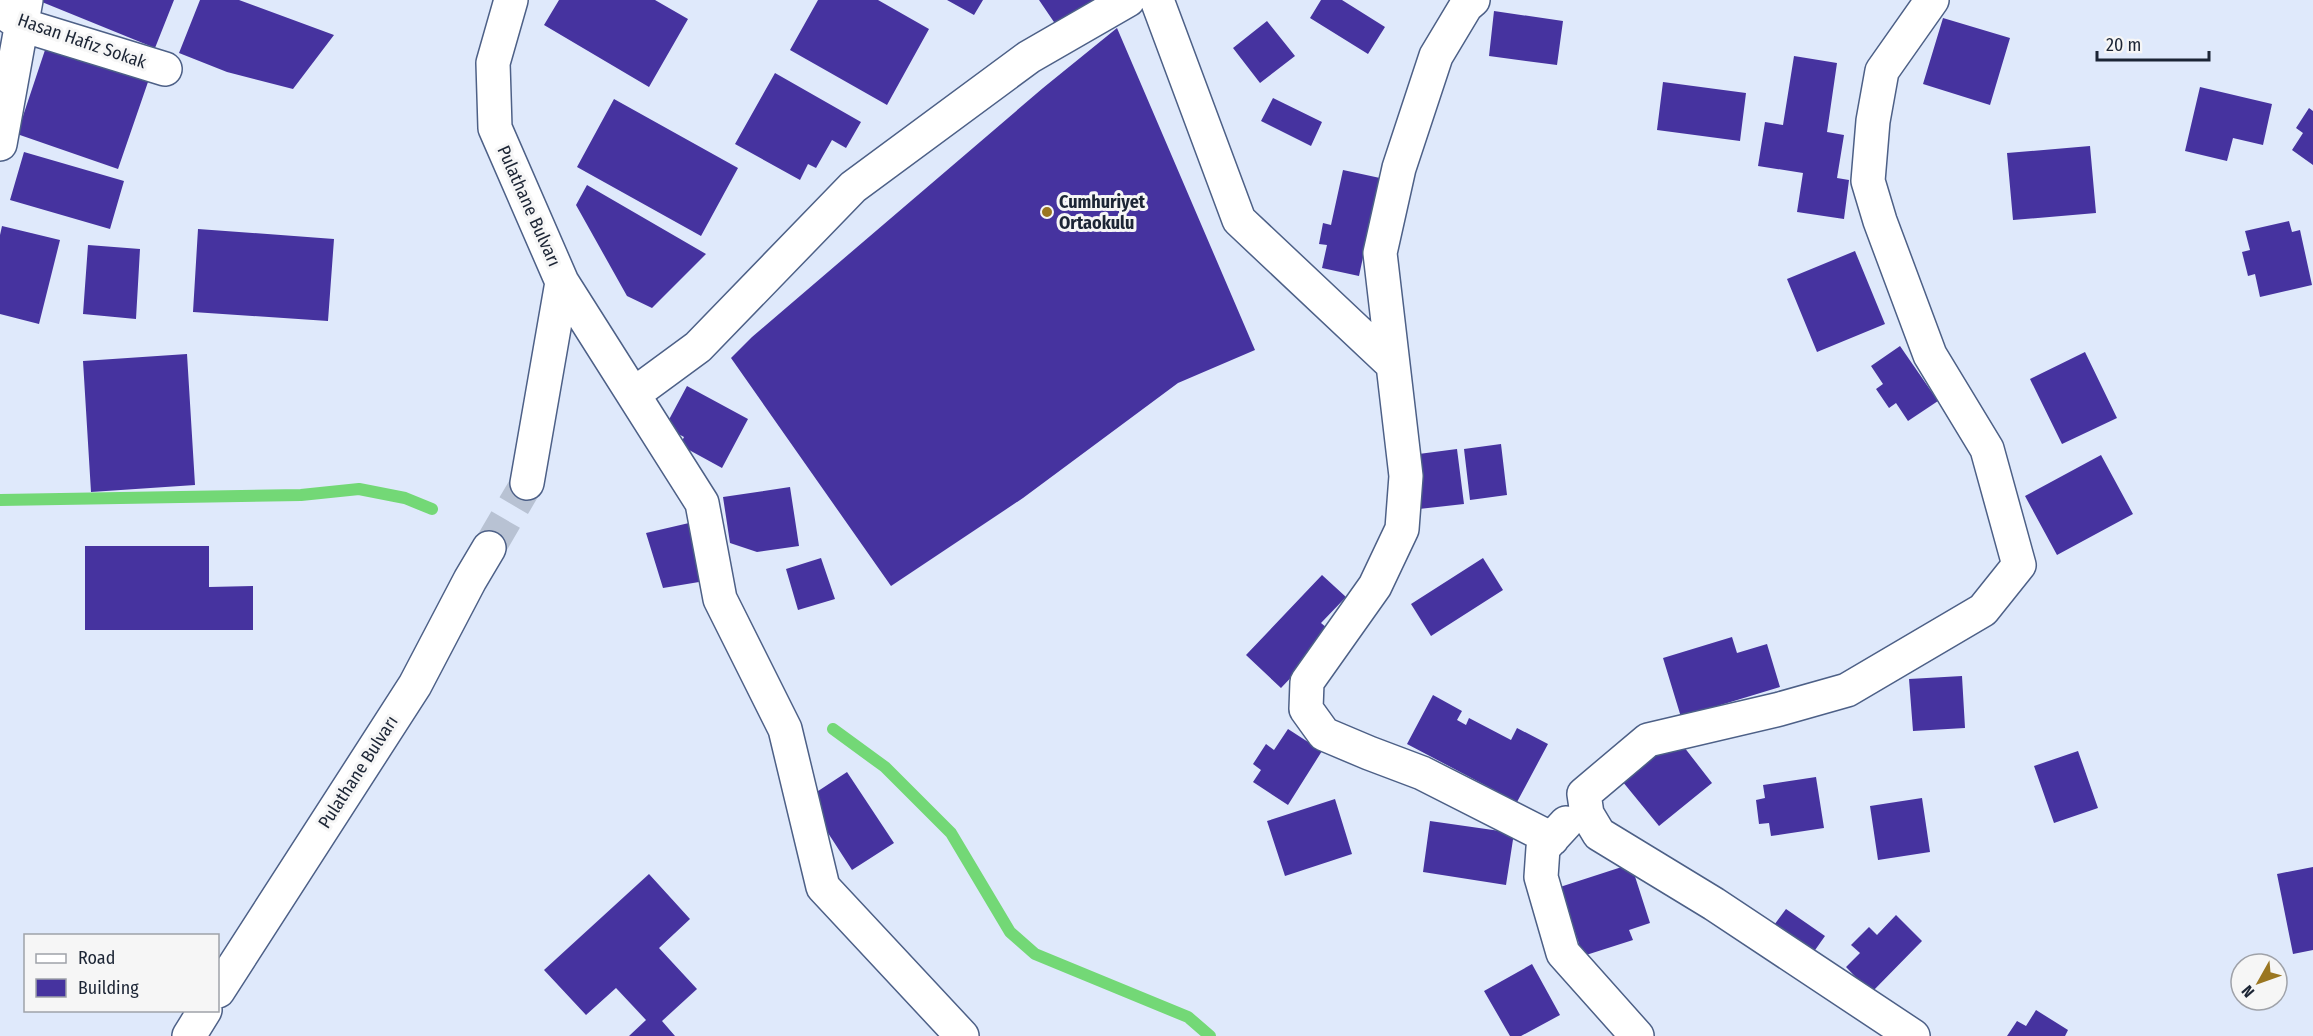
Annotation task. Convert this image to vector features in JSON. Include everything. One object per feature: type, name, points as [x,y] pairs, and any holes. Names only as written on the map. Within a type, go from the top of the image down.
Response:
[{"type":"street","points":[[493,63],[505,0]]},
{"type":"street","name":"Pulathane Bulvarı","points":[[511,0],[493,63],[495,128],[562,282],[527,483]]},
{"type":"street","points":[[634,394],[698,347],[854,187],[1029,57],[1128,0]]},
{"type":"street","points":[[1156,0],[1239,220],[1393,366]]},
{"type":"street","points":[[1473,0],[1466,6],[1436,56],[1399,168],[1380,253],[1406,476],[1402,529],[1375,586],[1307,682],[1306,710],[1324,734],[1422,773],[1552,839]]},
{"type":"street","points":[[1637,1036],[1563,953],[1541,877],[1543,848],[1572,817],[1584,794],[1648,740],[1780,709],[1847,690],[1983,610],[2019,565],[1987,449],[1930,355],[1880,221],[1868,181],[1873,121],[1882,71],[1932,0]]},
{"type":"street","points":[[0,144],[16,12]]},
{"type":"street","name":"Hasan Hafız Sokak","points":[[16,12],[165,69]]},
{"type":"street","points":[[562,282],[702,503],[720,599],[785,729],[823,887],[962,1036]]},
{"type":"street","name":"Pulathane Bulvarı","points":[[219,989],[415,685],[489,548]]},
{"type":"street","points":[[1584,794],[1587,814],[1599,834],[1714,904],[1912,1036]]},
{"type":"street","points":[[189,1036],[204,1012]]},
{"type":"building","points":[[37,0],[174,0],[155,48]]},
{"type":"building","points":[[200,0],[239,0],[334,35],[293,89],[227,72],[179,53]]},
{"type":"building","points":[[559,0],[655,0],[688,19],[649,87],[544,25]]},
{"type":"building","points":[[818,0],[878,0],[929,29],[887,105],[790,50]]},
{"type":"building","points":[[947,0],[983,0],[974,15]]},
{"type":"building","points":[[1039,0],[1093,0],[1056,25]]},
{"type":"building","points":[[1321,0],[1342,0],[1385,27],[1368,54],[1310,18]]},
{"type":"building","points":[[1494,11],[1563,21],[1557,65],[1489,56]]},
{"type":"building","points":[[1943,18],[2010,38],[1990,105],[1923,84]]},
{"type":"building","points":[[1267,21],[1295,56],[1260,83],[1233,48]]},
{"type":"building","name":"Cumhuriyet Ortaokulu","points":[[1117,28],[1255,350],[1178,383],[1023,498],[891,586],[731,358],[752,337],[1043,88]]},
{"type":"building","points":[[46,47],[148,82],[118,169],[17,134]]},
{"type":"building","points":[[1794,56],[1837,63],[1827,132],[1844,135],[1837,178],[1849,180],[1844,219],[1797,212],[1803,173],[1758,166],[1765,122],[1783,125]]},
{"type":"building","points":[[775,73],[861,122],[846,148],[832,140],[816,168],[808,164],[800,180],[735,144]]},
{"type":"building","points":[[1663,82],[1746,93],[1740,141],[1657,130]]},
{"type":"building","points":[[2200,87],[2272,104],[2263,145],[2233,138],[2227,161],[2185,151]]},
{"type":"building","points":[[1273,98],[1322,122],[1311,146],[1261,121]]},
{"type":"building","points":[[614,99],[738,168],[701,236],[577,167]]},
{"type":"building","points":[[2309,108],[2313,111],[2313,165],[2292,150],[2303,133],[2296,128]]},
{"type":"building","points":[[2090,146],[2096,213],[2013,220],[2007,153]]},
{"type":"building","points":[[24,152],[124,181],[110,229],[10,200]]},
{"type":"building","points":[[1343,170],[1380,178],[1359,276],[1322,268],[1327,245],[1319,244],[1323,223],[1331,225]]},
{"type":"building","points":[[587,185],[706,254],[652,308],[627,296],[576,205]]},
{"type":"building","points":[[2289,221],[2292,232],[2300,230],[2312,285],[2260,297],[2255,274],[2248,276],[2242,252],[2250,250],[2245,231]]},
{"type":"building","points":[[2,226],[60,240],[39,324],[0,314]]},
{"type":"building","points":[[198,229],[334,239],[328,321],[193,312]]},
{"type":"building","points":[[88,245],[140,249],[136,319],[83,314]]},
{"type":"building","points":[[1855,251],[1885,324],[1817,352],[1787,279]]},
{"type":"building","points":[[1900,346],[1938,401],[1908,421],[1896,403],[1889,408],[1876,389],[1883,384],[1871,366]]},
{"type":"building","points":[[2085,352],[2117,418],[2062,444],[2030,379]]},
{"type":"building","points":[[187,354],[195,485],[91,492],[83,361]]},
{"type":"building","points":[[687,386],[748,419],[722,468],[680,445],[684,437],[665,427]]},
{"type":"building","points":[[1501,444],[1507,495],[1470,500],[1464,449]]},
{"type":"building","points":[[1457,449],[1464,504],[1419,509],[1411,455]]},
{"type":"building","points":[[2101,455],[2133,514],[2057,555],[2025,496]]},
{"type":"building","points":[[790,487],[799,546],[757,552],[730,543],[723,497]]},
{"type":"building","points":[[689,523],[705,581],[663,588],[646,533]]},
{"type":"building","points":[[85,546],[209,546],[209,587],[253,586],[253,630],[85,630]]},
{"type":"building","points":[[821,558],[835,599],[798,610],[786,569]]},
{"type":"building","points":[[1483,558],[1503,590],[1431,636],[1411,604]]},
{"type":"building","points":[[1322,575],[1346,597],[1321,623],[1333,633],[1281,688],[1246,655]]},
{"type":"building","points":[[1732,637],[1737,653],[1767,644],[1780,687],[1681,717],[1663,658]]},
{"type":"building","points":[[1962,676],[1965,728],[1913,731],[1909,679]]},
{"type":"building","points":[[1433,695],[1462,711],[1457,720],[1466,725],[1469,718],[1511,740],[1517,728],[1548,744],[1517,802],[1407,744]]},
{"type":"building","points":[[1288,729],[1322,751],[1288,805],[1253,782],[1261,770],[1253,764],[1266,744],[1274,750]]},
{"type":"building","points":[[1677,738],[1712,783],[1659,826],[1618,776],[1648,751],[1652,758]]},
{"type":"building","points":[[2078,751],[2098,808],[2054,823],[2034,766]]},
{"type":"building","points":[[847,772],[894,843],[852,870],[806,799]]},
{"type":"building","points":[[1816,777],[1824,828],[1771,836],[1769,823],[1759,824],[1756,800],[1765,798],[1763,785]]},
{"type":"building","points":[[1922,798],[1930,852],[1878,860],[1870,806]]},
{"type":"building","points":[[1335,799],[1352,854],[1285,876],[1267,821]]},
{"type":"building","points":[[1430,821],[1514,833],[1506,885],[1423,872]]},
{"type":"building","points":[[1631,864],[1650,923],[1629,930],[1633,940],[1583,956],[1560,887]]},
{"type":"building","points":[[2313,867],[2313,950],[2293,954],[2277,874]]},
{"type":"building","points":[[649,874],[690,919],[659,948],[697,989],[662,1021],[675,1036],[629,1036],[646,1020],[616,988],[586,1015],[544,970]]},
{"type":"building","points":[[1786,909],[1825,936],[1808,960],[1769,932]]},
{"type":"building","points":[[1896,915],[1922,941],[1871,993],[1846,967],[1860,953],[1851,945],[1869,927],[1877,935]]},
{"type":"building","points":[[1532,964],[1560,1015],[1521,1036],[1510,1036],[1484,991]]},
{"type":"building","points":[[2036,1010],[2068,1030],[2065,1036],[2007,1036],[2017,1021],[2026,1026]]},
{"type":"waterway","points":[[0,500],[301,495],[359,489],[405,498],[432,509]]},
{"type":"waterway","points":[[833,729],[885,767],[951,833],[1010,932],[1035,954],[1188,1017],[1210,1036]]},
{"type":"tunnel","points":[[489,548],[527,483]]},
{"type":"place","name":"Cumhuriyet Ortaokulu","points":[[1047,212]]}]
